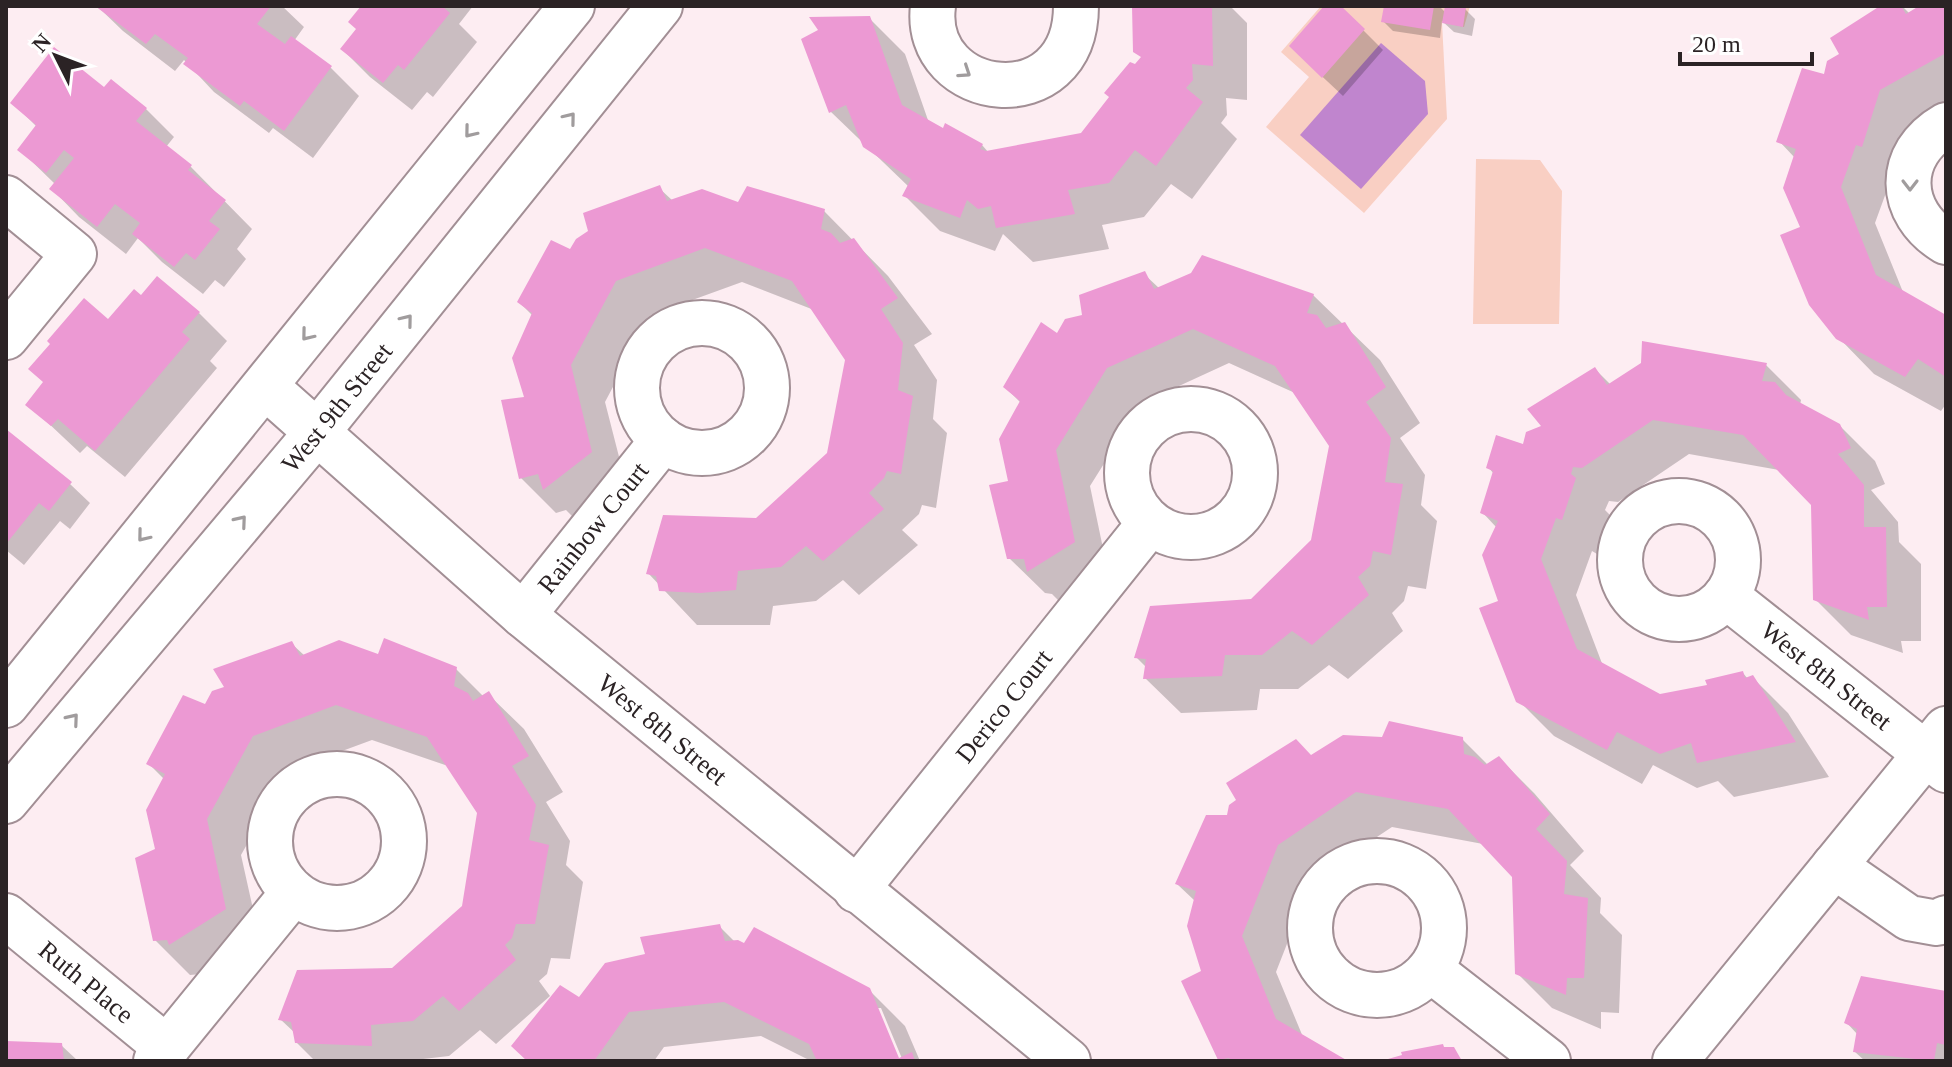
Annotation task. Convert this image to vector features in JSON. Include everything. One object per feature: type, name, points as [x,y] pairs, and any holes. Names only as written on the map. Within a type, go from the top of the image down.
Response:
[{"type":"street","points":[[6,705],[572,6]]},
{"type":"street","name":"West 9th Street","points":[[15,772],[318,431],[660,6]]},
{"type":"street","points":[[933,6],[937,40],[949,60],[967,76],[989,84],[1012,86],[1035,80],[1054,66],[1069,48],[1076,25],[1076,6]]},
{"type":"street","points":[[1946,125],[1927,138],[1914,155],[1908,176],[1909,197],[1917,217],[1931,233],[1946,242]]},
{"type":"street","points":[[6,198],[74,254],[6,337]]},
{"type":"street","name":"West 8th Street","points":[[266,387],[523,615],[1066,1061]]},
{"type":"street","name":"Rainbow Court","points":[[523,615],[663,440]]},
{"type":"street","name":"Derico Court","points":[[856,890],[1150,523]]},
{"type":"street","name":"West 8th Street","points":[[1675,1061],[1834,866],[1939,751],[1726,596]]},
{"type":"street","points":[[1834,866],[1909,918],[1937,923],[1946,918]]},
{"type":"street","name":"Ruth Place","points":[[6,916],[161,1054],[293,893]]},
{"type":"street","points":[[1431,970],[1548,1061]]},
{"type":"shaded area","points":[[1321,6],[1470,6],[1464,27],[1442,22],[1447,119],[1364,213],[1266,127],[1309,77],[1281,52]]},
{"type":"shaded area","points":[[1381,43],[1425,81],[1428,114],[1361,189],[1300,135]]},
{"type":"shaded area","points":[[1476,159],[1540,160],[1562,191],[1559,324],[1473,324]]},
{"type":"building","points":[[95,6],[271,6],[257,24],[285,44],[291,36],[332,66],[284,131],[244,101],[240,106],[183,64],[188,58],[155,34],[146,44]]},
{"type":"building","points":[[361,6],[442,6],[450,13],[404,70],[398,65],[383,83],[340,49],[356,29],[348,22]]},
{"type":"building","points":[[1132,6],[1212,6],[1213,66],[1192,64],[1193,80],[1186,88],[1203,102],[1156,166],[1135,150],[1109,183],[1068,190],[1075,214],[996,228],[991,206],[978,209],[967,200],[960,218],[902,196],[911,179],[863,147],[846,105],[829,113],[801,39],[818,30],[809,17],[870,16],[902,105],[943,128],[945,123],[983,144],[980,149],[986,151],[1081,133],[1109,97],[1104,93],[1130,62],[1135,64],[1141,57],[1133,52]]},
{"type":"building","points":[[1324,6],[1341,6],[1365,29],[1322,78],[1289,46]]},
{"type":"building","points":[[1384,6],[1434,6],[1430,30],[1381,22]]},
{"type":"building","points":[[1445,6],[1466,7],[1463,27],[1442,23]]},
{"type":"building","points":[[1880,6],[1901,6],[1906,14],[1919,6],[1946,6],[1946,53],[1880,90],[1862,147],[1856,145],[1841,187],[1876,275],[1946,315],[1946,377],[1918,359],[1905,377],[1836,339],[1809,305],[1780,235],[1800,227],[1783,188],[1796,149],[1776,142],[1802,68],[1824,74],[1827,61],[1839,54],[1830,38]]},
{"type":"building","points":[[54,47],[104,87],[111,79],[147,108],[136,121],[192,165],[188,170],[226,200],[209,221],[220,229],[195,260],[186,253],[174,267],[132,234],[140,223],[115,204],[97,227],[49,189],[74,158],[64,150],[46,173],[17,150],[36,125],[10,103]]},
{"type":"building","points":[[660,185],[667,201],[702,189],[738,202],[747,186],[825,209],[821,229],[831,233],[840,243],[854,238],[898,298],[881,309],[903,343],[898,390],[913,396],[901,474],[887,471],[869,493],[884,509],[823,561],[806,546],[781,567],[738,571],[736,590],[700,593],[659,591],[656,576],[646,574],[663,515],[756,518],[827,453],[845,360],[792,281],[705,248],[616,281],[571,365],[592,452],[543,490],[538,474],[519,479],[501,400],[524,397],[512,358],[532,313],[517,302],[551,240],[570,249],[576,239],[588,231],[583,213]]},
{"type":"building","points":[[1202,255],[1314,294],[1307,313],[1317,315],[1326,328],[1345,322],[1386,387],[1366,402],[1391,438],[1385,482],[1403,484],[1391,555],[1373,551],[1370,566],[1358,577],[1369,595],[1312,645],[1292,631],[1262,655],[1225,655],[1222,676],[1143,679],[1146,659],[1134,658],[1150,606],[1251,599],[1311,540],[1329,446],[1275,366],[1193,329],[1107,368],[1056,450],[1075,542],[1027,572],[1024,559],[1007,559],[989,485],[1008,481],[999,439],[1020,401],[1003,387],[1041,322],[1057,333],[1065,319],[1082,315],[1079,295],[1145,271],[1154,289],[1191,273]]},
{"type":"building","points":[[157,276],[200,312],[182,332],[190,339],[95,451],[58,419],[51,426],[25,405],[43,382],[28,369],[50,344],[47,341],[84,298],[108,319],[134,289],[141,295]]},
{"type":"building","points":[[1642,341],[1767,363],[1762,381],[1775,382],[1786,395],[1840,424],[1851,448],[1838,454],[1864,485],[1864,527],[1886,527],[1887,607],[1867,607],[1869,620],[1813,600],[1811,505],[1743,435],[1653,420],[1582,468],[1573,467],[1571,474],[1576,478],[1562,520],[1556,518],[1541,559],[1577,649],[1660,694],[1707,685],[1705,680],[1743,671],[1745,678],[1753,675],[1796,742],[1697,763],[1691,743],[1660,754],[1617,732],[1607,750],[1516,702],[1479,608],[1498,601],[1482,555],[1498,521],[1480,513],[1493,471],[1486,468],[1496,435],[1523,444],[1526,432],[1541,426],[1527,409],[1595,367],[1607,385],[1641,363]]},
{"type":"building","points":[[6,429],[72,482],[49,511],[39,503],[6,544]]},
{"type":"building","points":[[384,638],[457,667],[454,686],[468,693],[473,701],[489,691],[529,756],[512,766],[536,805],[529,840],[549,845],[535,924],[516,924],[512,938],[505,945],[516,960],[459,1011],[443,996],[413,1021],[371,1025],[372,1046],[295,1043],[291,1022],[278,1020],[297,970],[392,968],[462,906],[477,813],[427,737],[336,705],[253,736],[207,819],[226,909],[169,945],[167,940],[153,941],[135,858],[155,849],[146,810],[165,774],[146,764],[183,695],[205,704],[212,691],[224,687],[213,669],[292,641],[300,656],[339,640],[378,654]]},
{"type":"building","points":[[1389,721],[1463,737],[1464,754],[1475,757],[1485,765],[1499,756],[1550,814],[1536,829],[1567,861],[1564,894],[1588,898],[1584,978],[1567,978],[1566,995],[1515,974],[1512,877],[1448,809],[1356,792],[1278,845],[1242,936],[1276,1019],[1348,1061],[1218,1060],[1181,981],[1201,971],[1187,926],[1196,891],[1175,884],[1206,815],[1227,815],[1229,805],[1236,800],[1226,783],[1296,739],[1311,755],[1343,735],[1382,737]]},
{"type":"building","points":[[720,924],[725,941],[744,943],[754,927],[870,988],[899,1058],[912,1052],[915,1061],[817,1061],[809,1044],[724,1002],[629,1012],[594,1061],[527,1061],[511,1046],[560,985],[579,997],[605,963],[645,954],[640,937]]},
{"type":"building","points":[[1861,976],[1946,991],[1946,1045],[1937,1043],[1934,1061],[1853,1052],[1857,1029],[1844,1023]]},
{"type":"building","points":[[6,1041],[62,1043],[64,1061],[6,1061]]},
{"type":"building","points":[[1443,1044],[1444,1047],[1454,1047],[1462,1061],[1381,1061],[1402,1055],[1401,1052]]}]
